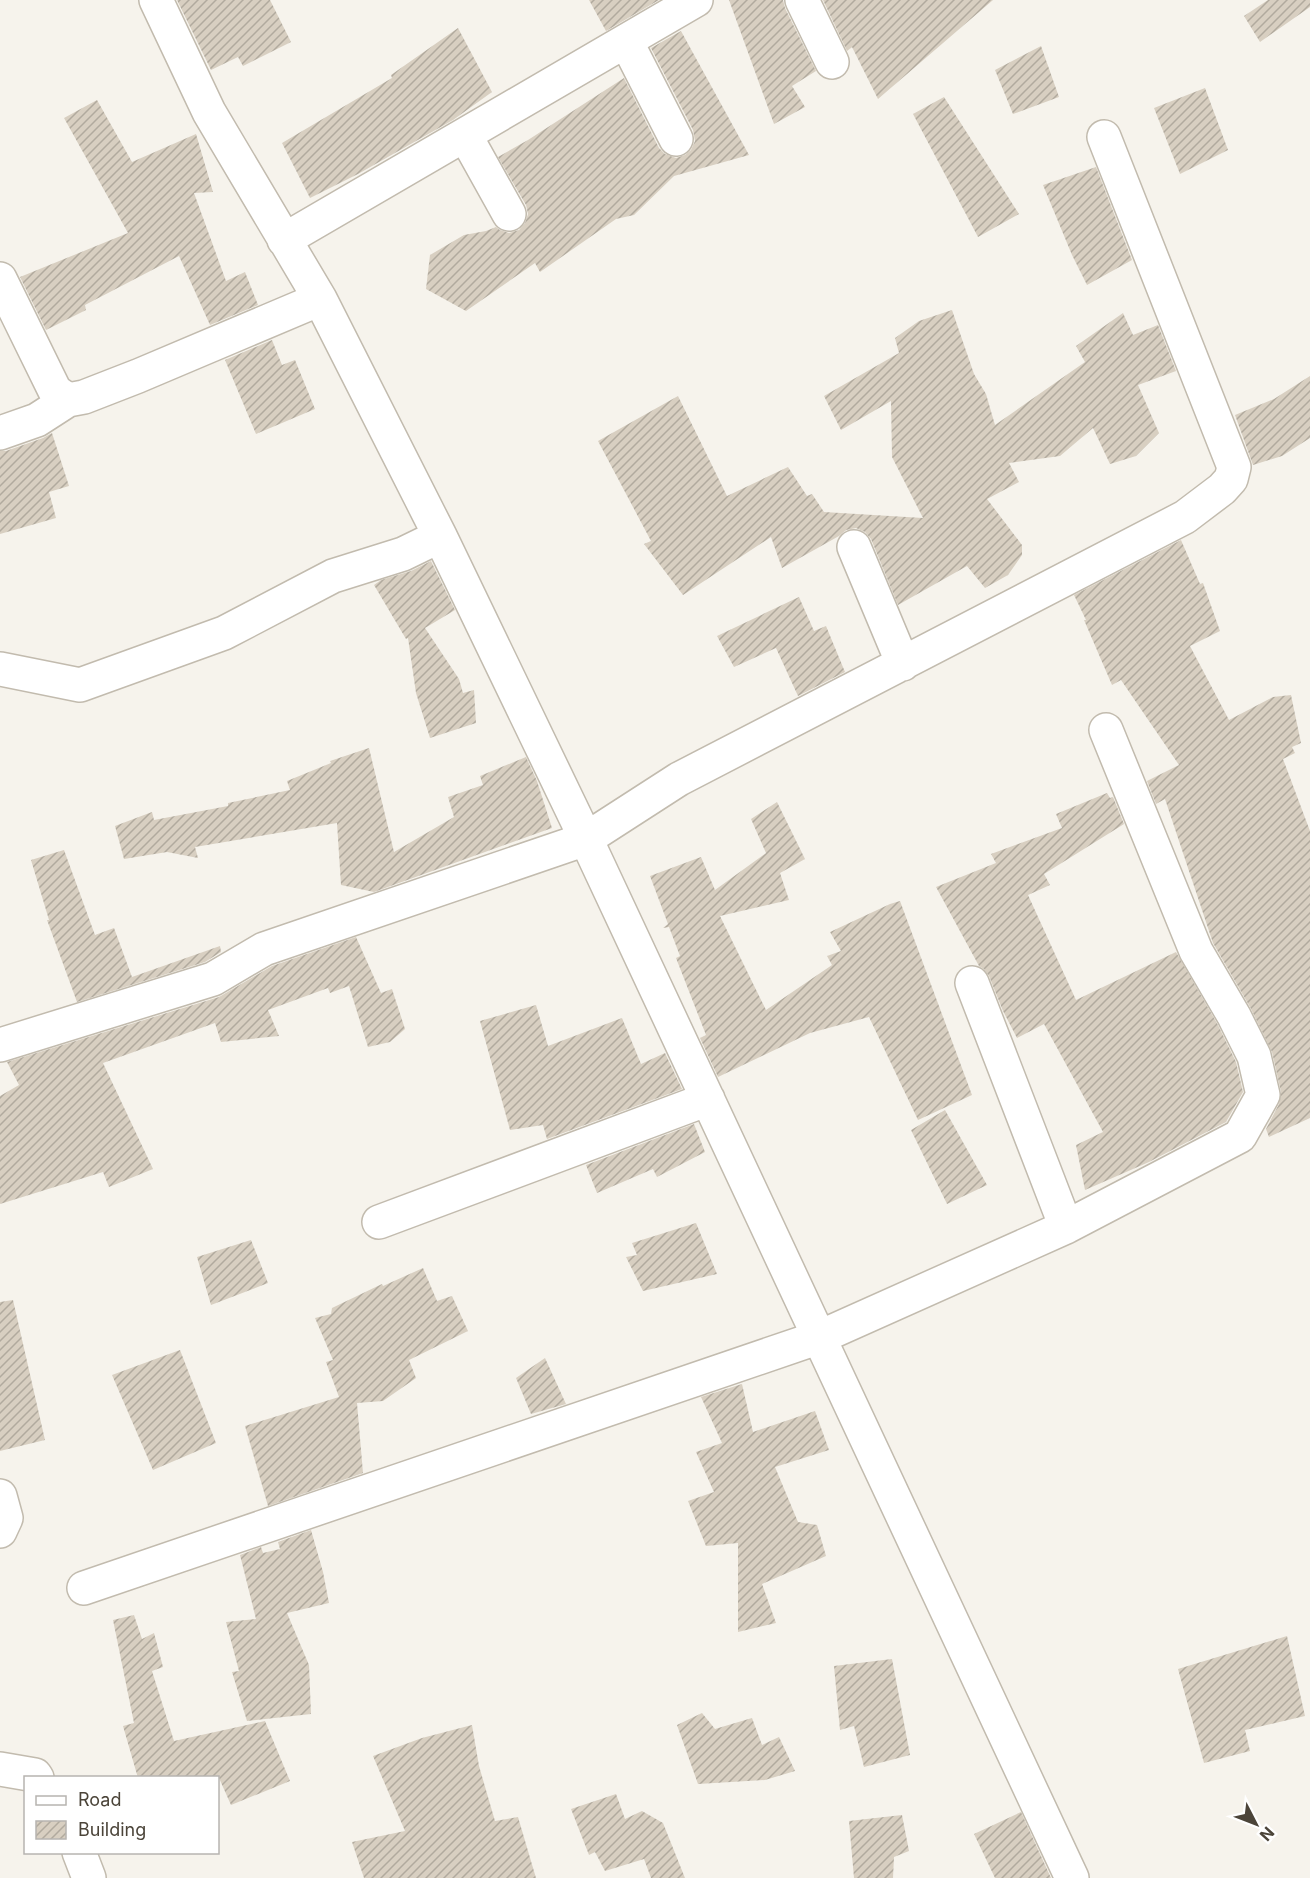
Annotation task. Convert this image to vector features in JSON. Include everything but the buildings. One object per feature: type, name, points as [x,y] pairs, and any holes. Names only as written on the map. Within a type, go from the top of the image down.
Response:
[{"type":"street","points":[[285,240],[696,0]]},
{"type":"street","points":[[802,0],[832,62]]},
{"type":"street","points":[[161,2],[209,112],[320,299],[440,536],[586,839],[1072,1878]]},
{"type":"street","points":[[626,41],[676,139]]},
{"type":"street","points":[[465,135],[509,214]]},
{"type":"street","points":[[0,1045],[213,979],[264,949],[586,839],[679,779],[1068,576],[1165,528],[1185,517],[1222,489],[1231,479],[1234,467],[1104,137]]},
{"type":"street","points":[[0,279],[55,391],[68,400]]},
{"type":"street","points":[[0,433],[37,420],[68,400],[84,397],[138,376],[320,299]]},
{"type":"street","points":[[0,669],[80,685],[224,633],[333,576],[404,554],[440,536]]},
{"type":"street","points":[[854,547],[903,663]]},
{"type":"street","points":[[84,1588],[820,1337],[1066,1227],[1240,1136],[1263,1095],[1254,1056],[1234,1016],[1196,951],[1106,730]]},
{"type":"street","points":[[972,983],[1066,1227]]},
{"type":"street","points":[[379,1222],[708,1099]]},
{"type":"street","points":[[0,1496],[6,1518],[0,1531]]},
{"type":"street","points":[[0,1769],[36,1776]]},
{"type":"street","points":[[79,1854],[89,1878]]}]
